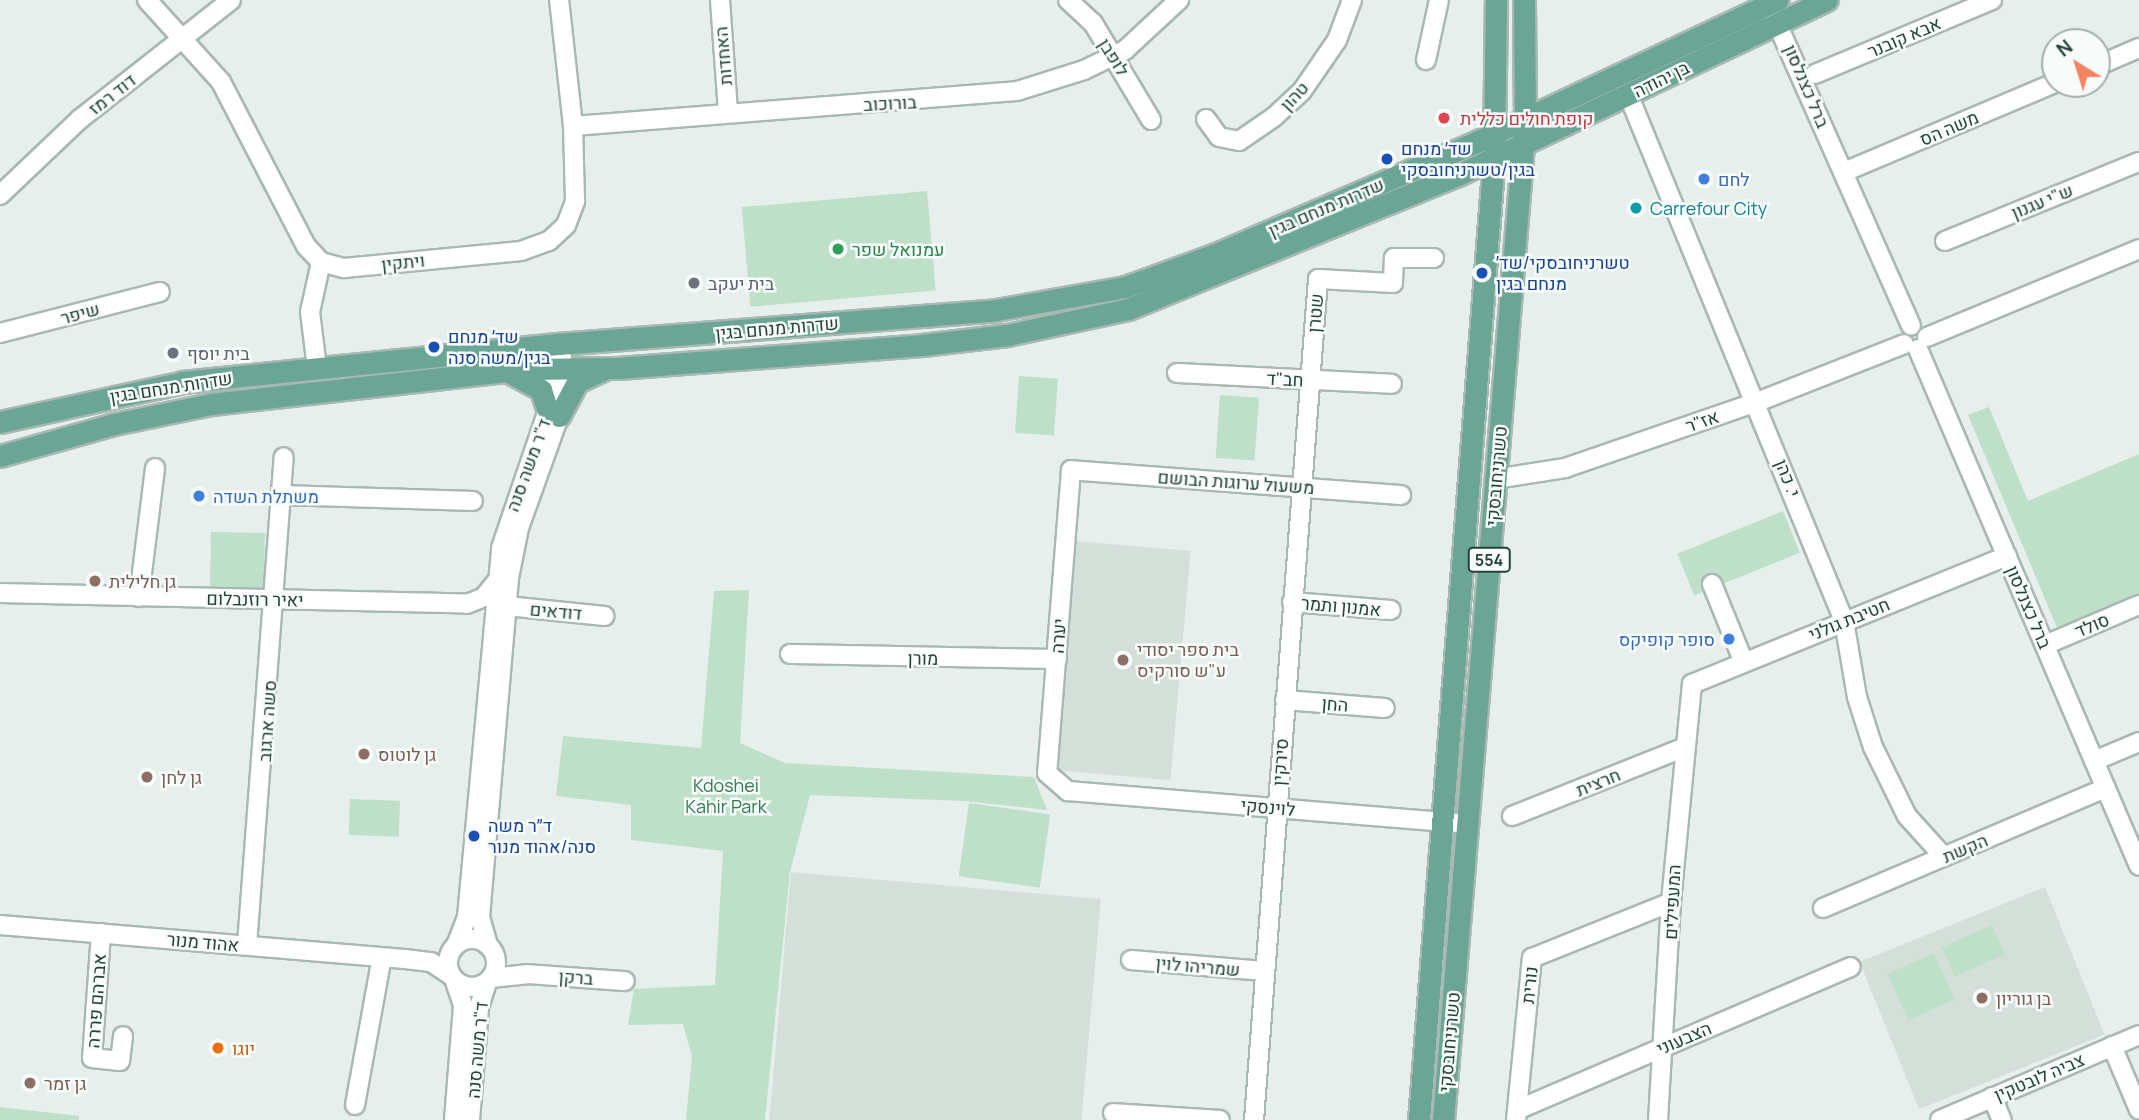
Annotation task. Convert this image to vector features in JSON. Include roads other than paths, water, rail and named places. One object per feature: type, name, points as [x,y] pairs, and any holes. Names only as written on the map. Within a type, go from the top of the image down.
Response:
[{"type":"main road","name":"טשרניחובסקי","points":[[1419,1120],[1445,821],[1492,188],[1497,93],[1496,0]]},
{"type":"main road","name":"טשרניחובסקי","points":[[1443,1120],[1525,120],[1524,0]]},
{"type":"main road","name":"בן יהודה","points":[[1525,120],[1556,117],[1628,94],[1826,0]]},
{"type":"main road","name":"בן יהודה","points":[[1494,157],[1523,143],[1556,117],[1770,3]]},
{"type":"main road","points":[[1520,176],[1556,117],[1539,104],[1525,84]]},
{"type":"main road","points":[[1455,151],[1484,120],[1497,93]]},
{"type":"main road","name":"שדרות מנחם בגין","points":[[0,422],[183,382],[559,344],[996,310],[1125,287],[1216,254],[1525,120]]},
{"type":"main road","name":"שדרות מנחם בגין","points":[[0,456],[114,424],[211,404],[507,371],[612,368],[922,345],[1007,335],[1128,309],[1494,157]]},
{"type":"main road","points":[[1458,174],[1473,175],[1492,188]]},
{"type":"main road","points":[[507,371],[541,390],[553,413],[577,382],[612,368]]},
{"type":"street","points":[[147,0],[220,82],[306,246],[321,262],[310,312],[317,368]]},
{"type":"street","name":"דוד רמז","points":[[3,183],[231,0]]},
{"type":"street","name":"ויתקין","points":[[321,262],[344,268],[521,251],[549,241],[566,225],[575,201],[573,126],[559,0]]},
{"type":"street","name":"האחדות","points":[[720,0],[728,111]]},
{"type":"street","name":"לופבן","points":[[1068,0],[1093,23],[1151,120]]},
{"type":"street","name":"בורוכוב","points":[[573,126],[728,111],[946,100],[1017,91],[1084,71],[1114,55],[1179,0]]},
{"type":"street","name":"טהון","points":[[1206,119],[1219,137],[1239,141],[1275,117],[1302,91],[1337,40],[1352,0]]},
{"type":"street","points":[[1426,60],[1440,0]]},
{"type":"street","name":"אבא קובנר","points":[[1815,74],[1992,0]]},
{"type":"street","name":"ברל כצנלסון","points":[[1770,3],[1911,326],[1922,328],[1916,343],[2139,866]]},
{"type":"street","points":[[2111,60],[2139,48]]},
{"type":"street","name":"משה הס","points":[[1844,172],[2041,89]]},
{"type":"street","name":"י. כהן","points":[[1628,94],[1757,402],[1844,621],[1857,697],[1888,784],[1907,816],[1944,857]]},
{"type":"street","name":"ש\"י עגנון","points":[[1945,241],[2139,162]]},
{"type":"street","name":"אז\"ר","points":[[1495,479],[1565,468],[1757,402],[1916,343],[2139,248]]},
{"type":"street","name":"שטרן","points":[[1300,487],[1318,279],[1393,283],[1394,258],[1434,258]]},
{"type":"street","name":"שיפר","points":[[0,334],[160,292]]},
{"type":"street","name":"ד\"ר משה סנה","points":[[492,951],[480,917],[507,607],[519,528],[553,413],[559,344]]},
{"type":"street","name":"חב\"ד","points":[[1177,373],[1392,384]]},
{"type":"street","name":"ד\"ר משה סנה","points":[[454,946],[467,917],[496,582],[507,524],[553,413]]},
{"type":"street","name":"סשה ארגוב","points":[[247,946],[276,600],[284,457]]},
{"type":"street","points":[[139,597],[155,468]]},
{"type":"street","name":"משעול ערוגות הבושם","points":[[1071,470],[1401,495]]},
{"type":"street","name":"יערה","points":[[1068,791],[1054,782],[1045,760],[1057,659],[1071,470]]},
{"type":"street","name":"סירקין","points":[[1254,1120],[1300,487]]},
{"type":"street","points":[[282,495],[473,501]]},
{"type":"street","name":"חטיבת גולני","points":[[1692,684],[2007,556]]},
{"type":"street","points":[[467,604],[484,597],[496,582]]},
{"type":"street","points":[[1712,584],[1744,663]]},
{"type":"street","name":"יאיר רוזנבלום","points":[[0,593],[467,604]]},
{"type":"street","name":"אמנון ותמר","points":[[1292,602],[1391,610]]},
{"type":"street","points":[[467,604],[483,612],[492,626]]},
{"type":"street","name":"סולד","points":[[2045,645],[2139,606]]},
{"type":"street","name":"דודאים","points":[[507,607],[604,615]]},
{"type":"street","name":"מורן","points":[[790,654],[1057,659]]},
{"type":"street","name":"המעפילים","points":[[1658,1120],[1683,748],[1692,684]]},
{"type":"street","name":"החן","points":[[1285,700],[1385,708]]},
{"type":"street","points":[[2094,761],[2139,742]]},
{"type":"street","name":"חרצית","points":[[1512,816],[1683,748]]},
{"type":"street","name":"הקשת","points":[[1824,908],[2106,788]]},
{"type":"street","name":"לוינסקי","points":[[1068,791],[1468,824]]},
{"type":"street","name":"נורית","points":[[1517,1115],[1532,958],[1671,902]]},
{"type":"street","name":"אהוד מנור","points":[[0,925],[431,962],[452,978]]},
{"type":"street","name":"אברהם פררה","points":[[101,933],[92,1058],[120,1061],[123,1037]]},
{"type":"street","points":[[474,939],[492,951],[489,980],[469,988],[452,978],[454,946],[474,939]]},
{"type":"street","name":"אהוד מנור","points":[[405,959],[454,946]]},
{"type":"street","name":"ברקן","points":[[492,951],[527,974]]},
{"type":"street","points":[[355,1105],[382,957]]},
{"type":"street","name":"שמריהו לוין","points":[[1130,960],[1265,971]]},
{"type":"street","name":"הצבעוני","points":[[1517,1115],[1662,1048],[1851,967]]},
{"type":"street","name":"ברקן","points":[[489,980],[527,974],[625,981]]},
{"type":"street","name":"ד\"ר משה סנה","points":[[452,978],[463,1005],[454,1120]]},
{"type":"street","name":"ד\"ר משה סנה","points":[[470,1120],[479,1007],[489,980]]},
{"type":"street","name":"צביה לובטקין","points":[[1940,1120],[2139,1035]]},
{"type":"street","points":[[2112,1046],[2139,1110]]},
{"type":"street","points":[[1992,1097],[2002,1120]]},
{"type":"street","points":[[1113,1113],[1220,1120]]},
{"type":"place","name":"קופת חולים כללית","points":[[1444,118]]},
{"type":"place","name":"שד׳ מנחם בגין/טשרניחובסקי","points":[[1387,159]]},
{"type":"place","name":"לחם","points":[[1704,179]]},
{"type":"place","name":"Carrefour City","points":[[1636,208]]},
{"type":"place","name":"עמנואל שפר","points":[[838,249]]},
{"type":"place","name":"טשרניחובסקי/שד׳ מנחם בגין","points":[[1482,273]]},
{"type":"place","name":"בית יעקב","points":[[694,283]]},
{"type":"place","name":"שד׳ מנחם בגין/משה סנה","points":[[434,347]]},
{"type":"place","name":"בית יוסף","points":[[173,353]]},
{"type":"place","name":"משתלת השדה","points":[[199,496]]},
{"type":"place","name":"גן חלילית","points":[[95,581]]},
{"type":"place","name":"סופר קופיקס","points":[[1729,639]]},
{"type":"place","name":"בית ספר יסודי ע\"ש סורקיס","points":[[1123,660]]},
{"type":"place","name":"גן לוטוס","points":[[364,754]]},
{"type":"place","name":"גן לחן","points":[[147,777]]},
{"type":"place","name":"ד״ר משה סנה/אהוד מנור","points":[[474,836]]},
{"type":"place","name":"בן גוריון","points":[[1982,998]]},
{"type":"place","name":"יוגו","points":[[218,1048]]},
{"type":"place","name":"גן זמר","points":[[30,1083]]},
{"type":"park label","name":"Kdoshei Kahir Park","points":[[726,796]]}]
